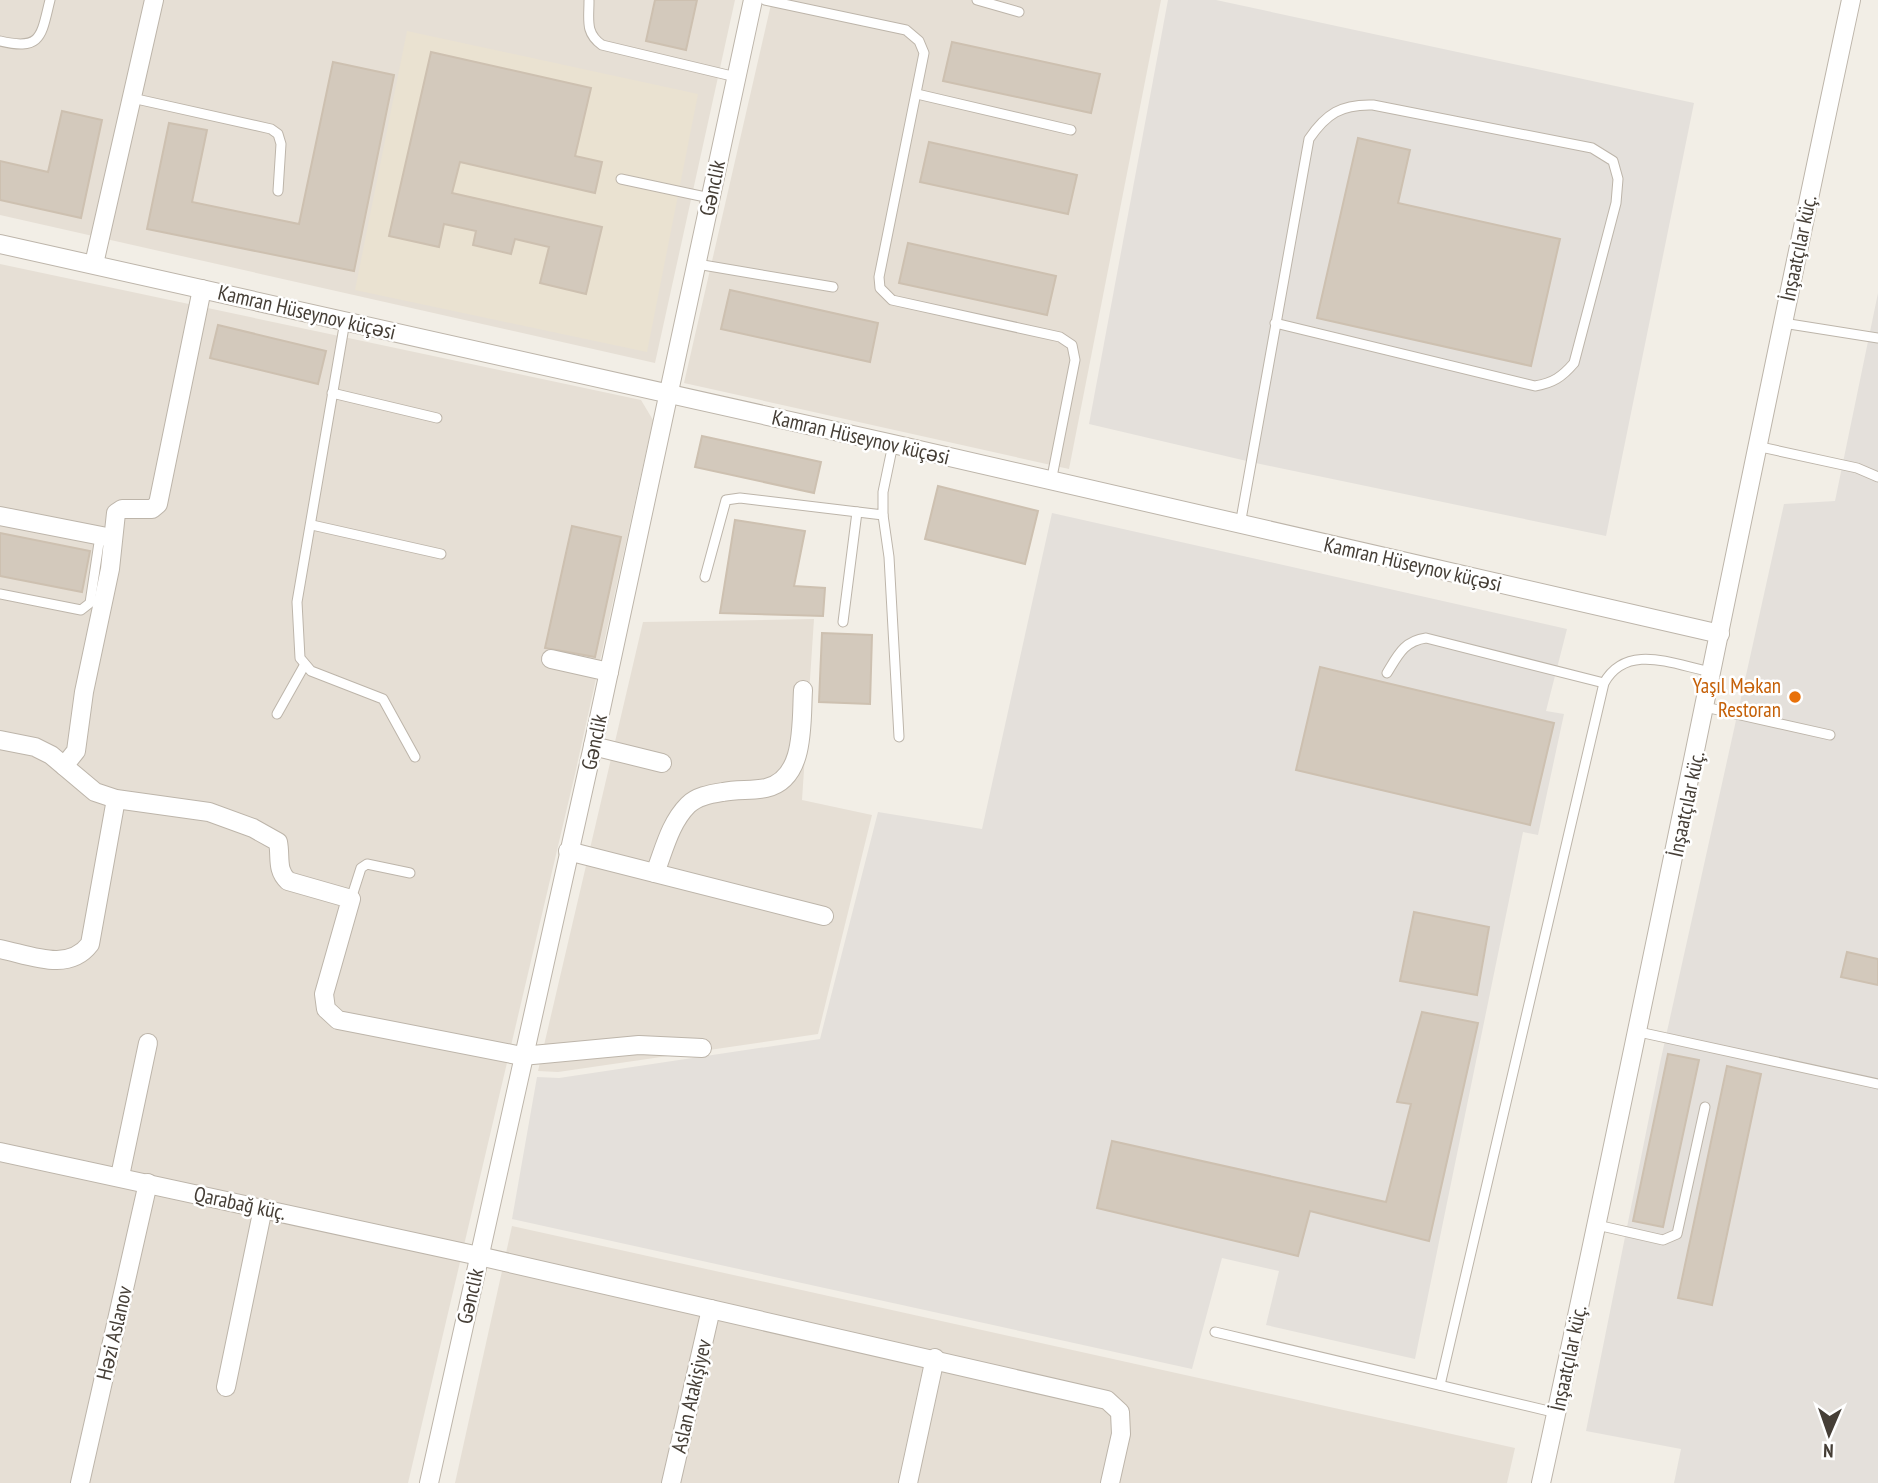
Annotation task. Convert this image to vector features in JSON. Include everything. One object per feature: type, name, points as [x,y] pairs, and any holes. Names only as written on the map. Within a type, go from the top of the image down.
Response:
[{"type":"street","points":[[94,264],[154,0]]},
{"type":"street","name":"Gənclik","points":[[429,1483],[593,746],[753,0]]},
{"type":"street","name":"İnşaatçılar küç.","points":[[1541,1483],[1639,1032],[1756,446],[1851,0]]},
{"type":"street","name":"Kamran Hüseynov küçəsi","points":[[0,244],[893,444],[1720,634]]},
{"type":"street","points":[[64,766],[76,751],[84,692],[110,569],[106,537],[116,513],[122,509],[152,509],[158,504],[202,289]]},
{"type":"street","points":[[0,516],[106,537]]},
{"type":"street","points":[[551,659],[609,672]]},
{"type":"street","points":[[655,873],[674,823],[689,804],[705,795],[728,790],[764,789],[779,784],[789,774],[797,749],[803,690]]},
{"type":"street","points":[[0,740],[35,747],[51,755],[94,793],[116,799],[209,812],[253,828],[278,842],[279,866],[288,881],[351,899],[324,994],[326,1009],[338,1020],[522,1056],[639,1045],[702,1048]]},
{"type":"street","points":[[593,746],[663,763]]},
{"type":"street","points":[[0,949],[50,960],[68,960],[81,956],[90,944],[116,799]]},
{"type":"street","points":[[568,851],[824,916]]},
{"type":"street","points":[[120,1176],[148,1043]]},
{"type":"street","name":"Qarabağ küç.","points":[[0,1152],[479,1256],[1107,1400],[1120,1412],[1121,1434],[1110,1483]]},
{"type":"street","name":"Həzi Aslanov","points":[[80,1483],[148,1183]]},
{"type":"street","points":[[226,1387],[263,1208]]},
{"type":"street","name":"Aslan Atakişiyev","points":[[671,1483],[711,1309]]},
{"type":"street","points":[[908,1483],[935,1359]]},
{"type":"lane","points":[[0,41],[22,47],[33,44],[42,35],[50,0]]},
{"type":"lane","points":[[765,0],[906,30],[919,41],[924,53],[879,276],[880,288],[892,300],[1060,337],[1072,345],[1075,360],[1051,482]]},
{"type":"lane","points":[[977,0],[1019,12]]},
{"type":"lane","points":[[589,1],[589,30],[592,38],[602,45],[736,77]]},
{"type":"lane","points":[[917,94],[1071,130]]},
{"type":"lane","points":[[132,98],[271,129],[278,134],[281,145],[278,191]]},
{"type":"lane","points":[[1240,525],[1275,323],[1309,139],[1323,118],[1355,105],[1373,105],[1592,148],[1613,161],[1618,179],[1616,203],[1574,363],[1564,375],[1550,384],[1535,386],[1275,323]]},
{"type":"lane","points":[[621,179],[710,198]]},
{"type":"lane","points":[[697,264],[834,287]]},
{"type":"lane","points":[[345,321],[297,602],[300,658],[304,666],[383,699],[415,757]]},
{"type":"lane","points":[[1782,322],[1878,338]]},
{"type":"lane","points":[[332,393],[437,418]]},
{"type":"lane","points":[[893,444],[883,492],[883,514],[889,557],[899,737]]},
{"type":"lane","points":[[1756,446],[1857,468],[1878,477]]},
{"type":"lane","points":[[705,577],[726,500],[740,498],[883,514]]},
{"type":"lane","points":[[843,622],[857,512]]},
{"type":"lane","points":[[312,525],[441,554]]},
{"type":"lane","points":[[0,594],[81,610],[90,603],[106,537]]},
{"type":"lane","points":[[1387,673],[1401,650],[1414,639],[1426,638],[1604,683]]},
{"type":"lane","points":[[1440,1385],[1604,683],[1612,669],[1638,658],[1712,672]]},
{"type":"lane","points":[[276,714],[304,666]]},
{"type":"lane","points":[[1705,706],[1830,735]]},
{"type":"lane","points":[[351,899],[361,868],[367,864],[410,873]]},
{"type":"lane","points":[[1639,1032],[1878,1084]]},
{"type":"lane","points":[[1597,1225],[1663,1240],[1678,1234],[1705,1107]]},
{"type":"lane","points":[[1215,1332],[1557,1413]]},
{"type":"shaded area","points":[[0,0],[735,0],[655,363],[0,215]]},
{"type":"shaded area","points":[[772,0],[1161,0],[1069,469],[684,383]]},
{"type":"shaded area","points":[[1168,0],[1216,0],[1694,103],[1606,536],[1251,462],[1089,424]]},
{"type":"shaded area","points":[[407,31],[698,94],[647,352],[355,290]]},
{"type":"shaded area","points":[[0,264],[641,400],[653,420],[575,774],[408,1483],[0,1483]]},
{"type":"shaded area","points":[[1878,293],[1878,1483],[1674,1483],[1681,1449],[1586,1431],[1660,1063],[1784,504],[1835,501]]},
{"type":"shaded area","points":[[1052,513],[1567,629],[1546,711],[1564,714],[1538,835],[1523,832],[1415,1359],[1266,1325],[1279,1271],[1222,1258],[1192,1369],[512,1219],[537,1077],[559,1078],[820,1039],[878,812],[982,829]]},
{"type":"shaded area","points":[[814,619],[802,800],[872,815],[818,1034],[558,1072],[538,1071],[643,622]]},
{"type":"shaded area","points":[[512,1226],[1515,1448],[1507,1483],[455,1483]]},
{"type":"building","points":[[655,0],[697,0],[686,50],[646,41]]},
{"type":"building","points":[[952,42],[1100,74],[1091,113],[943,81]]},
{"type":"building","points":[[431,52],[591,88],[575,156],[602,162],[595,193],[460,162],[452,193],[602,227],[586,294],[540,283],[549,247],[515,239],[511,254],[473,245],[476,231],[444,224],[439,247],[389,236]]},
{"type":"building","points":[[333,62],[394,75],[354,271],[147,229],[169,123],[207,130],[192,202],[299,224]]},
{"type":"building","points":[[62,111],[102,120],[81,218],[0,200],[0,161],[48,172]]},
{"type":"building","points":[[1358,138],[1410,150],[1398,203],[1560,239],[1531,366],[1317,318]]},
{"type":"building","points":[[929,142],[1077,175],[1068,214],[920,182]]},
{"type":"building","points":[[908,243],[1056,276],[1047,315],[899,283]]},
{"type":"building","points":[[730,290],[878,323],[870,362],[721,329]]},
{"type":"building","points":[[218,325],[326,351],[318,384],[210,358]]},
{"type":"building","points":[[702,436],[821,462],[814,493],[695,467]]},
{"type":"building","points":[[938,486],[1038,511],[1025,564],[925,539]]},
{"type":"building","points":[[735,520],[805,531],[794,586],[825,588],[823,616],[720,613]]},
{"type":"building","points":[[572,526],[621,537],[595,657],[545,648]]},
{"type":"building","points":[[0,533],[90,551],[82,592],[0,576]]},
{"type":"building","points":[[822,633],[872,635],[870,704],[819,702]]},
{"type":"building","points":[[1320,667],[1554,723],[1530,825],[1296,770]]},
{"type":"building","points":[[1414,912],[1489,927],[1477,995],[1400,981]]},
{"type":"building","points":[[1847,952],[1878,959],[1878,985],[1841,977]]},
{"type":"building","points":[[1422,1012],[1478,1023],[1429,1241],[1310,1211],[1298,1256],[1097,1208],[1112,1141],[1386,1202],[1411,1104],[1397,1102]]},
{"type":"building","points":[[1668,1054],[1699,1060],[1663,1227],[1633,1221]]},
{"type":"building","points":[[1727,1066],[1761,1074],[1712,1305],[1678,1298]]},
{"type":"place","name":"Yaşıl Məkan Restoran","points":[[1795,697]]}]
